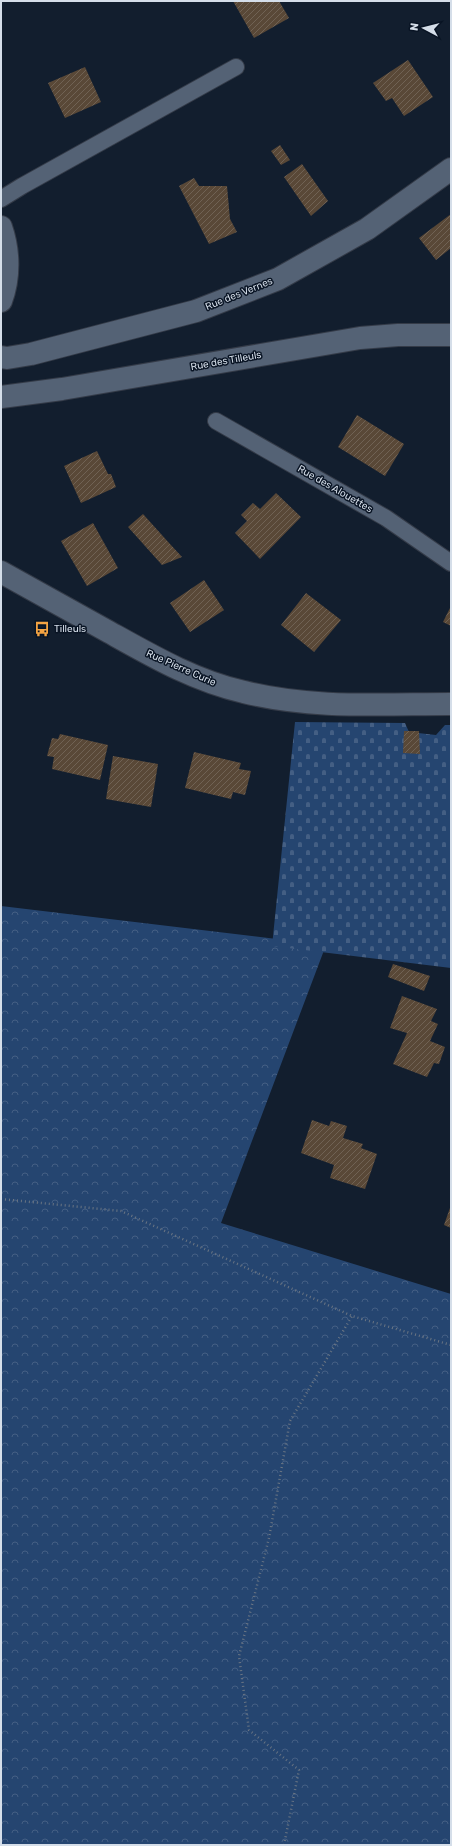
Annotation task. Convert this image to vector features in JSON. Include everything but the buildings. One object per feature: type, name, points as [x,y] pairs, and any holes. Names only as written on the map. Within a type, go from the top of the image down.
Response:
[{"type":"street","name":"Rue des Vernes","points":[[1,357],[7,358],[30,354],[196,312],[278,279],[367,229],[451,168]]},
{"type":"street","points":[[1,227],[5,240],[7,275],[1,301]]},
{"type":"street","name":"Rue des Tilleuls","points":[[1,397],[62,389],[360,338],[398,335],[451,335]]},
{"type":"street","name":"Rue Pierre Curie","points":[[1,572],[157,659],[205,680],[244,692],[309,702],[451,704]]},
{"type":"lane","points":[[1,199],[236,67]]},
{"type":"lane","name":"Rue des Alouettes","points":[[216,421],[386,518],[451,563]]},
{"type":"path","points":[[1,1199],[121,1211],[352,1316],[451,1345]]},
{"type":"path","points":[[284,1845],[299,1770],[248,1730],[239,1656],[269,1538],[290,1421],[352,1316]]},
{"type":"green space","points":[[295,722],[405,723],[409,732],[436,735],[445,725],[451,725],[451,968],[272,946]]},
{"type":"green space","points":[[1,906],[326,945],[221,1223],[451,1294],[451,1845],[1,1845]]},
{"type":"place","name":"Tilleuls","points":[[42,629]]}]
